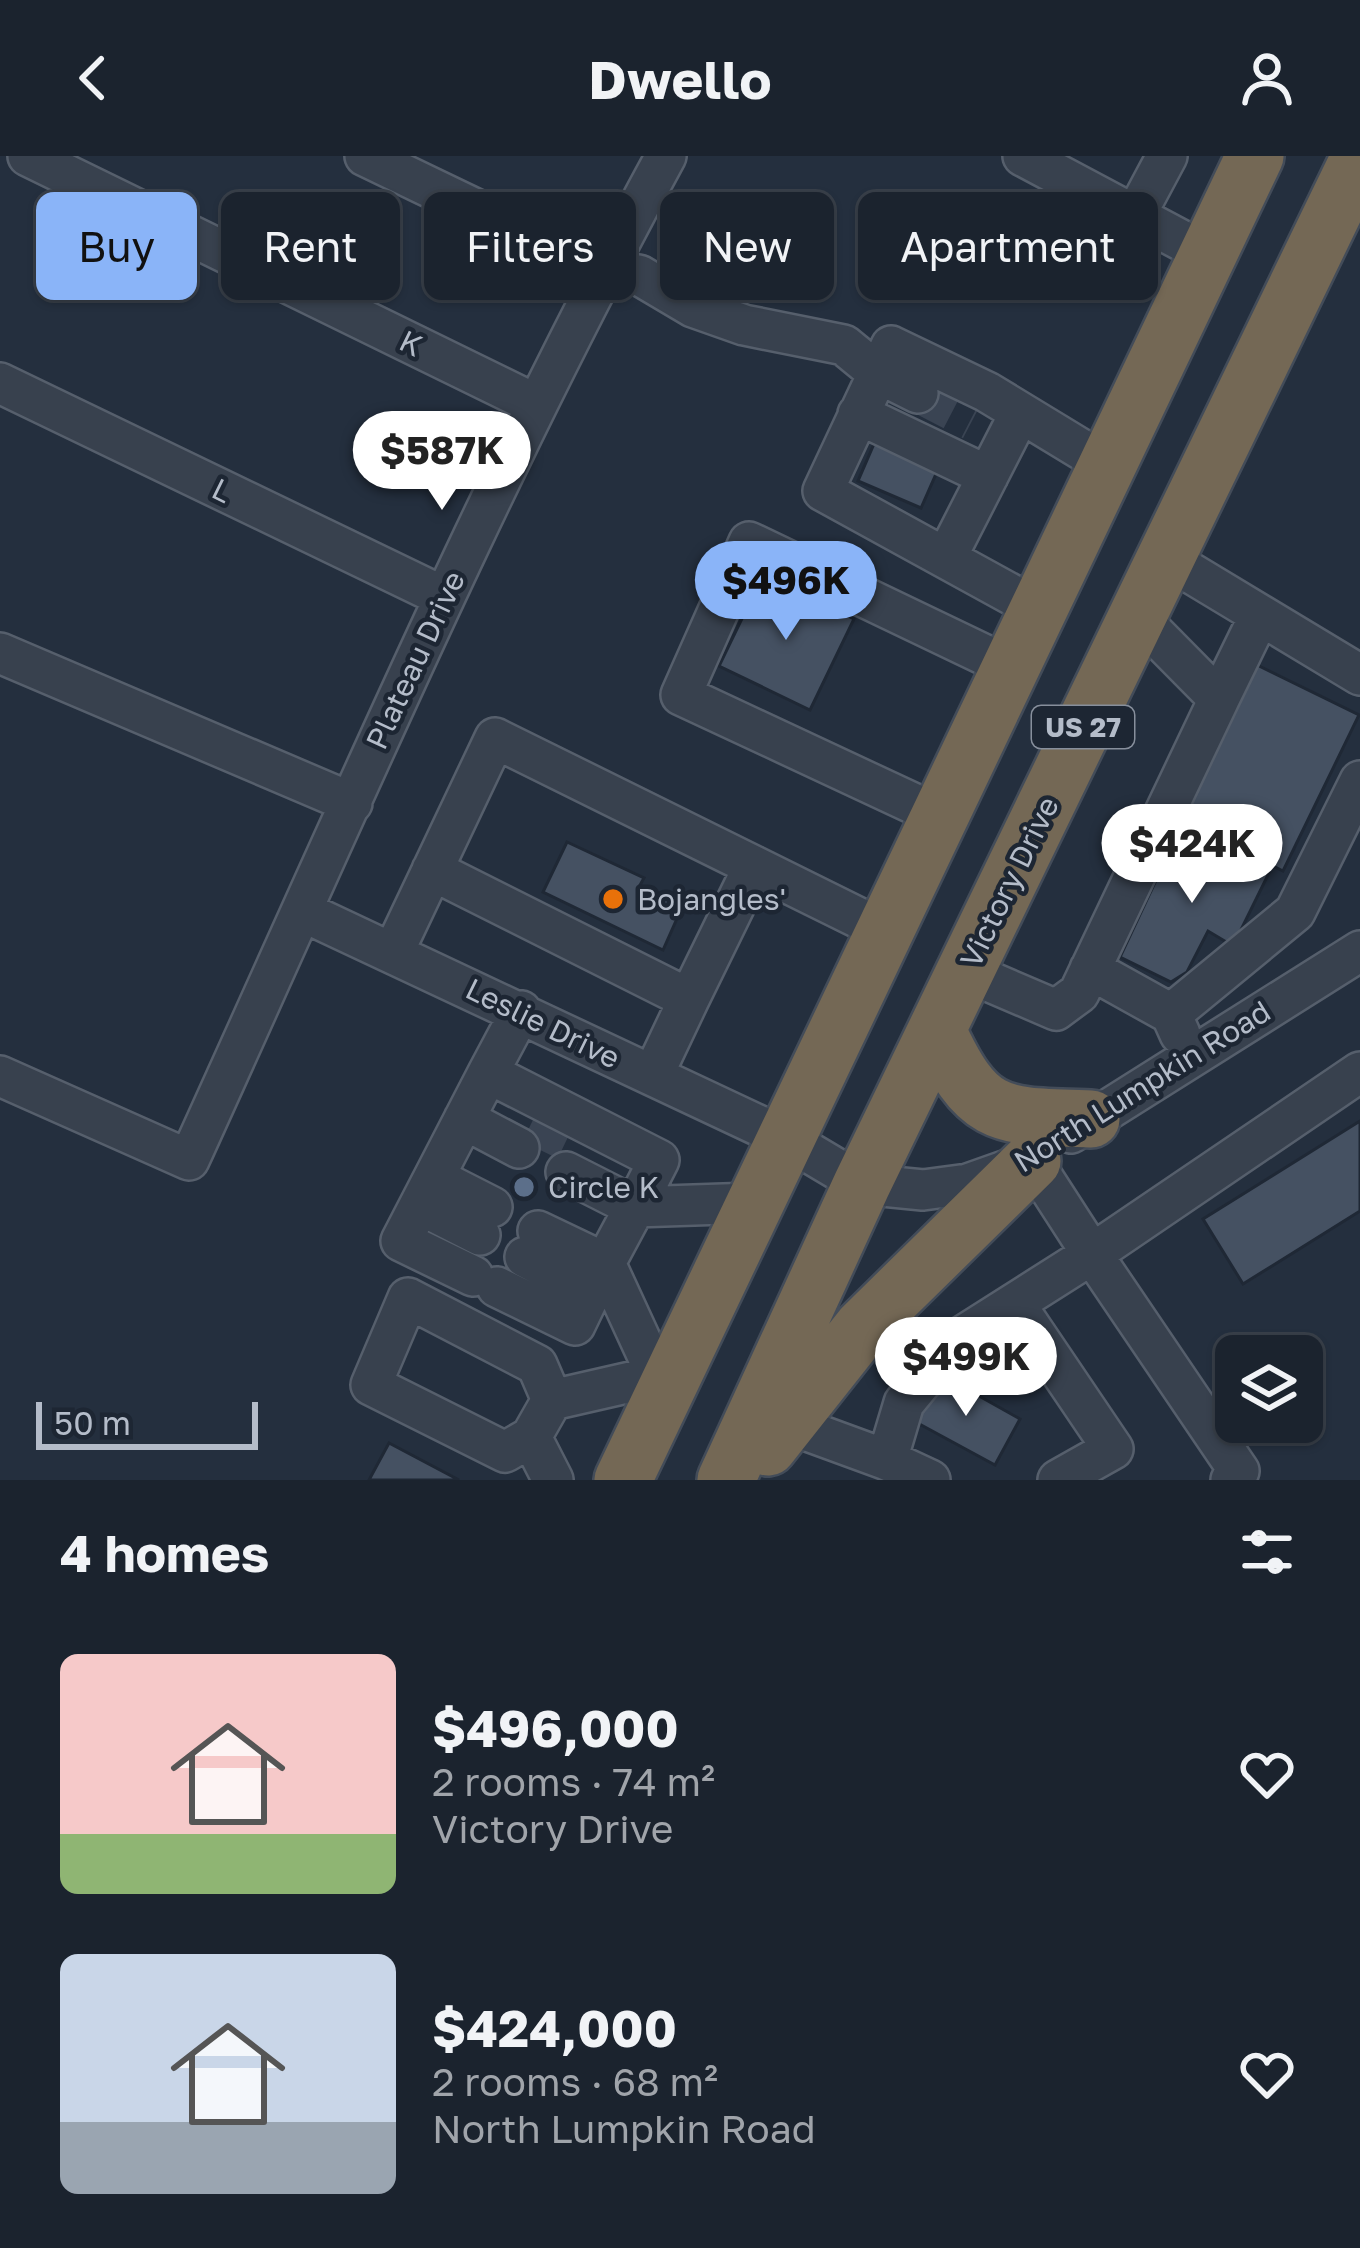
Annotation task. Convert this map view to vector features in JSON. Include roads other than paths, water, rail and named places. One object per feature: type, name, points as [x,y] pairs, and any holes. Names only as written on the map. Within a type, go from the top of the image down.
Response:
[{"type":"highway","name":"US 27","points":[[622,1480],[664,1379],[1255,156]]},
{"type":"highway","name":"Victory Drive","points":[[726,1480],[862,1184],[1360,157]]},
{"type":"highway","points":[[937,1030],[955,1069],[989,1107],[1010,1117],[1091,1119]]},
{"type":"highway","points":[[745,1480],[785,1423],[931,1254],[1031,1161]]},
{"type":"street","name":"K","points":[[28,156],[535,404]]},
{"type":"street","points":[[365,156],[440,192]]},
{"type":"street","name":"Plateau Drive","points":[[636,212],[666,156]]},
{"type":"street","points":[[1023,156],[1090,192]]},
{"type":"street","points":[[1147,192],[1166,156]]},
{"type":"street","points":[[1158,228],[1208,254]]},
{"type":"street","points":[[636,275],[693,307],[744,326],[844,344],[878,373],[918,393]]},
{"type":"street","name":"Plateau Drive","points":[[0,1076],[189,1160],[444,597],[589,300]]},
{"type":"street","points":[[946,559],[988,476],[1000,425],[987,392],[891,346],[823,491],[946,559],[1038,609]]},
{"type":"street","name":"L","points":[[0,383],[444,597]]},
{"type":"street","points":[[858,414],[988,476]]},
{"type":"street","points":[[1000,425],[1107,465]]},
{"type":"street","points":[[938,815],[680,695],[748,542],[1010,668]]},
{"type":"street","points":[[1166,558],[1360,675]]},
{"type":"street","points":[[965,971],[1055,1010],[1079,993],[1260,615]]},
{"type":"street","points":[[1137,616],[1219,699]]},
{"type":"street","points":[[0,653],[352,803]]},
{"type":"street","points":[[394,953],[495,738],[883,930]]},
{"type":"street","points":[[1171,1013],[1295,912],[1360,781]]},
{"type":"street","points":[[653,1075],[754,866]]},
{"type":"street","points":[[432,870],[689,999]]},
{"type":"street","name":"Leslie Drive","points":[[302,911],[783,1137]]},
{"type":"street","name":"North Lumpkin Road","points":[[783,1137],[862,1184],[923,1190],[968,1184],[1031,1161],[1360,951]]},
{"type":"street","points":[[1090,969],[1171,1013],[1191,1056]]},
{"type":"street","points":[[477,1095],[659,1160],[575,1325],[401,1241],[520,1011]]},
{"type":"street","points":[[887,1460],[904,1403],[955,1341],[1360,1072]]},
{"type":"street","points":[[477,1095],[525,1136]]},
{"type":"street","points":[[573,1160],[642,1193],[753,1203]]},
{"type":"street","points":[[1031,1161],[1239,1471],[1231,1480]]},
{"type":"street","points":[[428,1192],[486,1221]]},
{"type":"street","points":[[532,1244],[598,1277],[664,1379],[552,1400],[531,1437],[505,1452],[370,1385],[408,1298],[537,1365],[552,1400]]},
{"type":"street","points":[[1016,1304],[1113,1449],[1058,1480]]},
{"type":"street","points":[[785,1423],[930,1480]]},
{"type":"street","points":[[531,1437],[554,1480]]},
{"type":"tunnel","points":[[918,393],[972,421]]},
{"type":"tunnel","points":[[531,1124],[581,1148]]},
{"type":"place","name":"Bojangles'","points":[[613,899]]},
{"type":"place","name":"Circle K","points":[[524,1187]]}]
